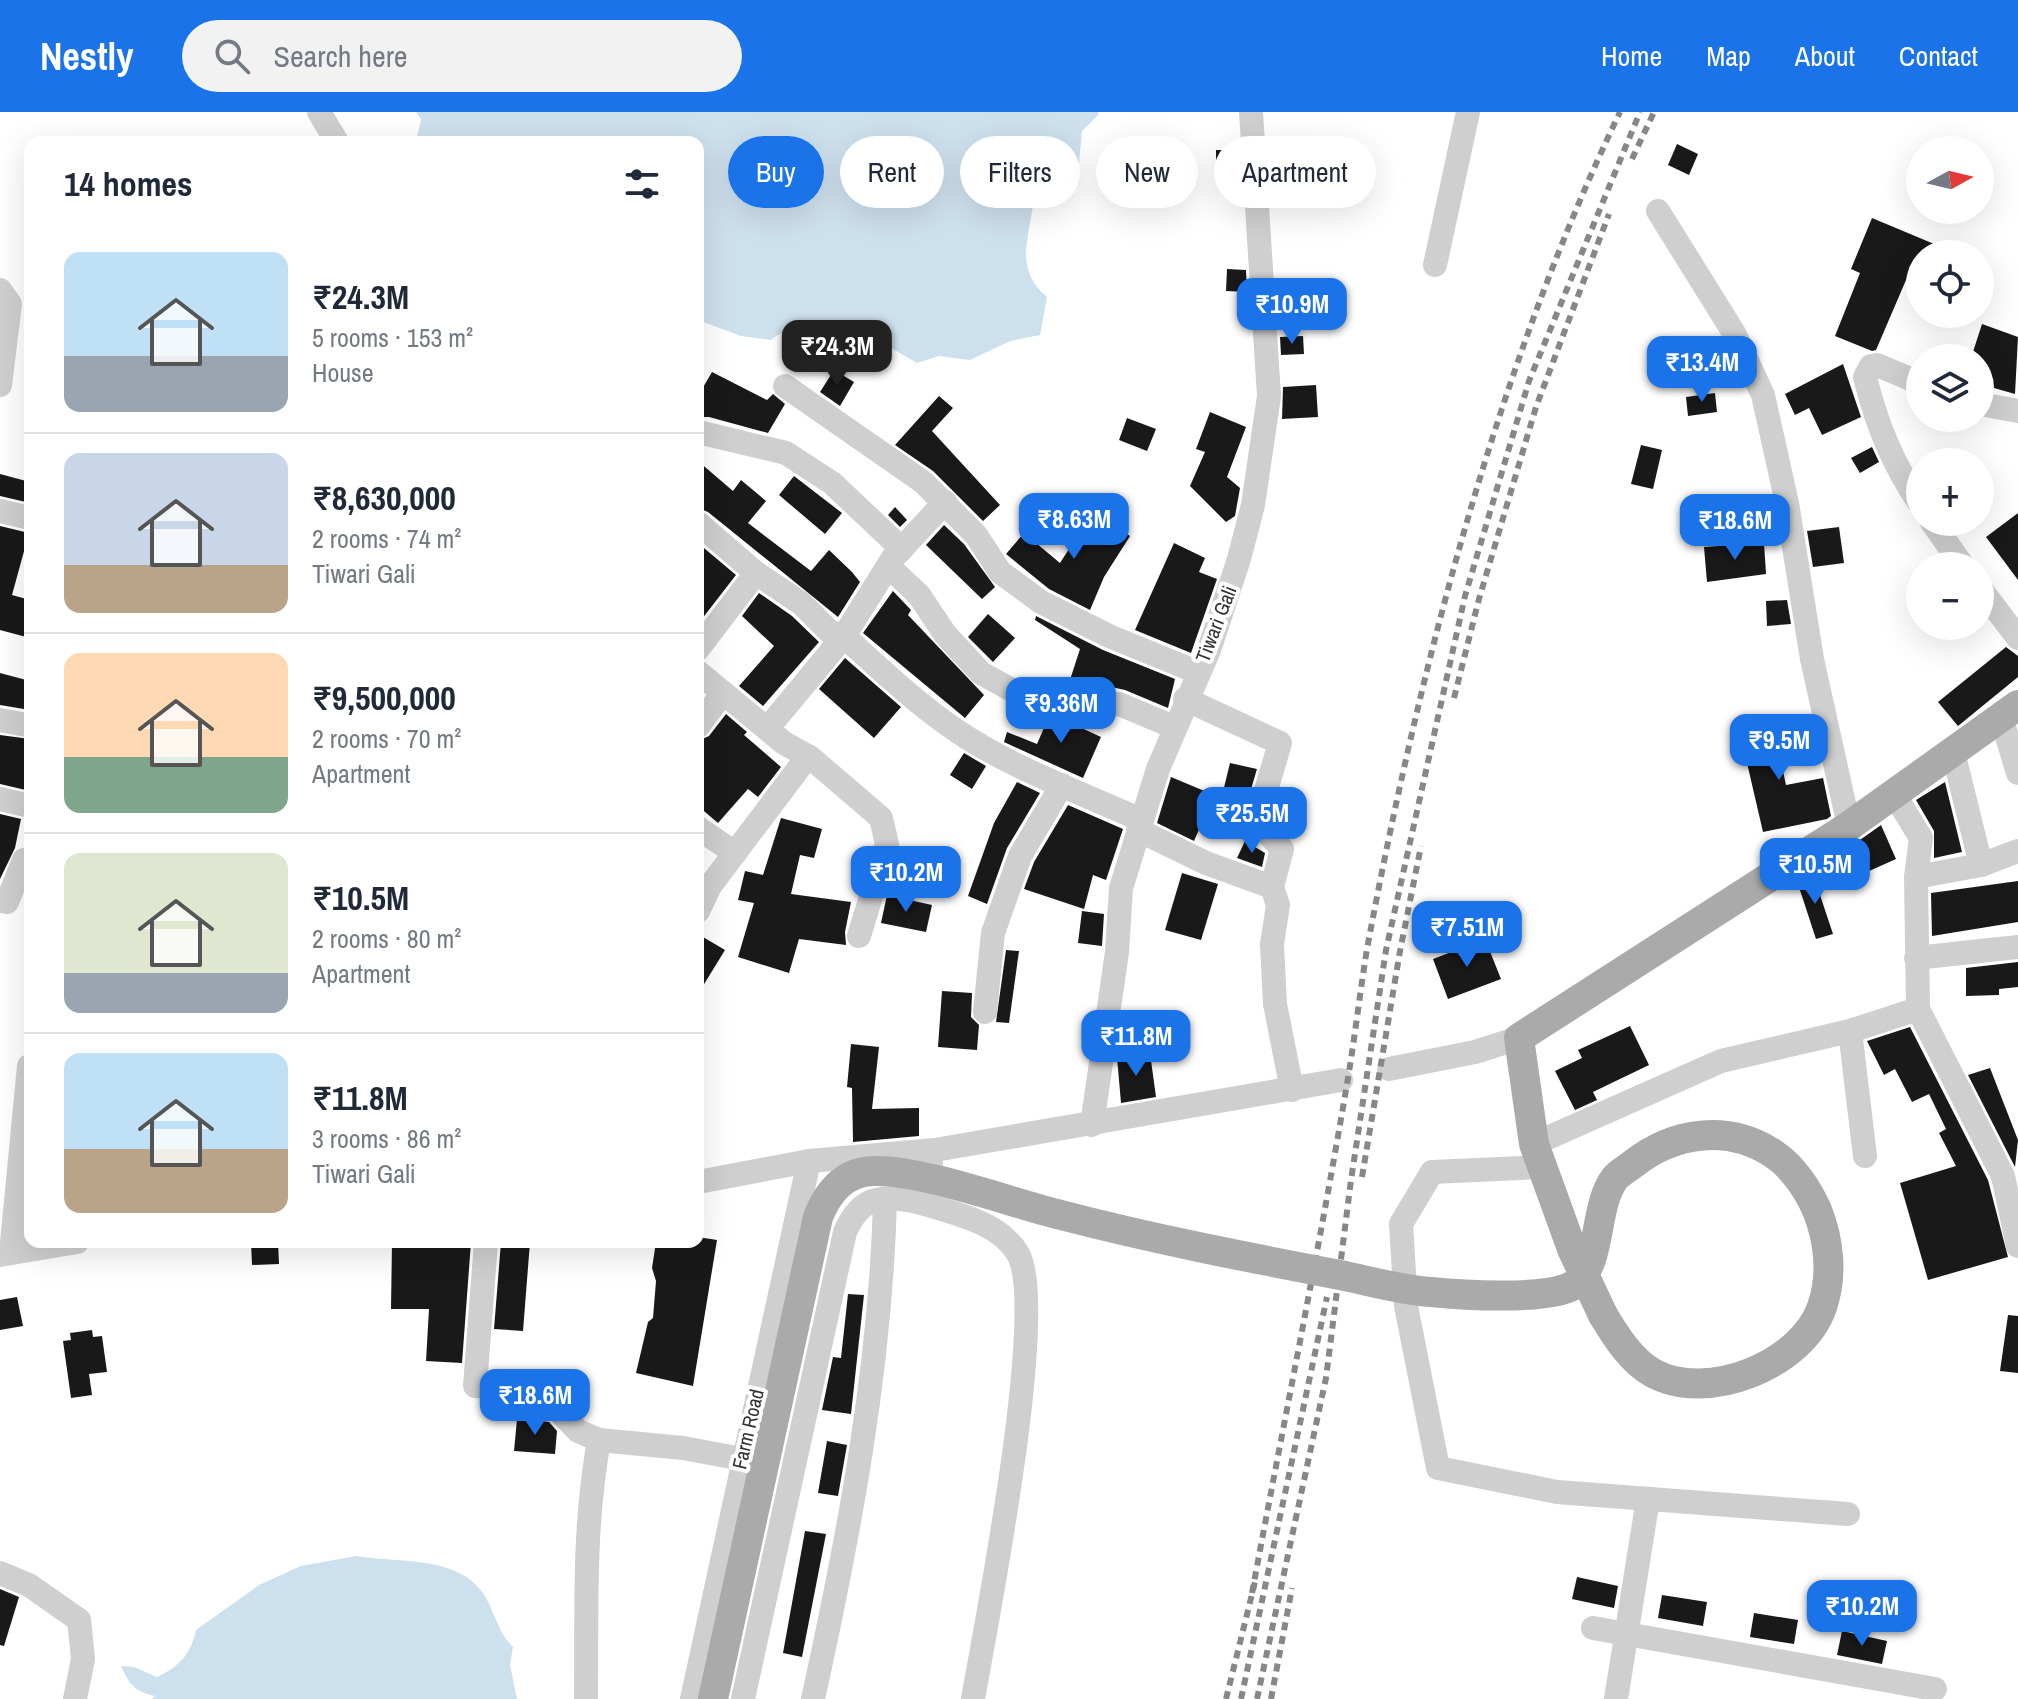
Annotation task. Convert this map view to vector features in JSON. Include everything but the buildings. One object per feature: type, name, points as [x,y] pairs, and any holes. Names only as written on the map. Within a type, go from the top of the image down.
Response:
[{"type":"main road","points":[[713,1699],[818,1217],[826,1196],[852,1176],[873,1171],[912,1176],[1115,1229],[1429,1292],[1545,1294],[1574,1286],[1592,1262],[1595,1230],[1614,1178],[1648,1152],[1682,1136],[1731,1135],[1777,1156],[1809,1191],[1828,1236],[1827,1276],[1821,1309],[1794,1347],[1758,1372],[1734,1380],[1698,1384],[1653,1373],[1619,1342],[1603,1315],[1572,1249],[1538,1156],[1519,1038],[1849,826],[2009,711]]},
{"type":"street","points":[[319,112],[333,136]]},
{"type":"street","name":"Tiwari Gali","points":[[1092,1125],[1114,982],[1121,888],[1174,727],[1239,559],[1253,505],[1269,396],[1251,112]]},
{"type":"street","points":[[1435,265],[1468,112]]},
{"type":"street","points":[[1658,211],[1734,333],[1763,395],[1787,503],[1812,659],[1849,826]]},
{"type":"street","points":[[0,290],[10,304],[0,385]]},
{"type":"street","points":[[1906,377],[1877,365],[1871,366],[1865,377],[1875,418],[1906,484]]},
{"type":"street","points":[[785,386],[923,482],[976,535],[1000,572],[1041,602],[1109,636],[1197,672]]},
{"type":"street","points":[[1994,407],[2018,411]]},
{"type":"street","points":[[704,433],[786,453],[832,483],[895,557],[954,643],[981,673],[1019,694],[1086,704],[1119,704],[1174,727]]},
{"type":"street","points":[[767,729],[844,636],[895,557],[945,502]]},
{"type":"street","points":[[0,511],[24,517]]},
{"type":"street","points":[[704,528],[756,573],[802,604],[830,632],[844,636],[912,699],[960,733],[1140,825],[1206,863],[1272,887]]},
{"type":"street","points":[[704,641],[756,573]]},
{"type":"street","points":[[1994,606],[2018,638]]},
{"type":"street","points":[[704,677],[767,729],[808,756],[881,818],[887,844],[859,936]]},
{"type":"street","points":[[704,718],[723,693]]},
{"type":"street","points":[[1185,699],[1280,743],[1257,821],[1282,849],[1272,887],[1278,905],[1272,944],[1275,1004],[1292,1090]]},
{"type":"street","points":[[2009,711],[2018,773]]},
{"type":"street","points":[[0,720],[24,724]]},
{"type":"street","points":[[1953,752],[1981,865]]},
{"type":"street","points":[[704,898],[710,886],[808,756]]},
{"type":"street","points":[[985,1012],[993,933],[1020,856],[1062,785]]},
{"type":"street","points":[[1894,794],[1921,838],[1916,877],[1918,1009],[2003,1176],[2018,1246]]},
{"type":"street","points":[[0,799],[24,805]]},
{"type":"street","points":[[704,832],[735,853]]},
{"type":"street","points":[[1916,877],[1981,865],[2018,851]]},
{"type":"street","points":[[0,901],[7,902],[24,860]]},
{"type":"street","points":[[1916,958],[2018,947]]},
{"type":"street","points":[[1848,1514],[1557,1492],[1438,1468],[1406,1306],[1401,1224],[1432,1172],[1538,1156],[1721,1061],[1850,1031],[1918,1009]]},
{"type":"street","points":[[1850,1031],[1865,1156]]},
{"type":"street","points":[[1389,1069],[1475,1052],[1519,1038]]},
{"type":"street","points":[[704,1181],[809,1161],[935,1150],[1341,1080]]},
{"type":"street","points":[[24,1107],[6,1254],[42,1248]]},
{"type":"street","points":[[918,1202],[935,1150]]},
{"type":"street","name":"Farm Road","points":[[692,1699],[809,1161]]},
{"type":"street","points":[[813,1699],[850,1529],[883,1266],[885,1199]]},
{"type":"street","points":[[743,1699],[845,1232],[858,1208],[866,1202],[885,1199],[918,1202],[984,1224],[1004,1238],[1018,1254],[1028,1288],[1026,1340],[1002,1529],[973,1699]]},
{"type":"street","points":[[486,1248],[475,1386],[505,1388],[537,1397],[555,1407],[578,1431],[599,1440],[683,1448],[742,1459]]},
{"type":"street","points":[[586,1699],[588,1603],[584,1556],[588,1502],[599,1440]]},
{"type":"street","points":[[1616,1699],[1648,1499]]},
{"type":"street","points":[[0,1573],[29,1585],[79,1620],[83,1659],[75,1699]]},
{"type":"street","points":[[1593,1628],[1935,1689]]},
{"type":"water","points":[[416,112],[1099,114],[1082,131],[1080,152],[1080,136],[960,136],[960,208],[1033,208],[1026,255],[1031,276],[1047,297],[1040,335],[1010,341],[970,360],[939,356],[917,363],[883,343],[841,341],[843,358],[832,359],[825,341],[811,334],[791,331],[771,340],[741,336],[704,322],[704,136],[417,136],[421,119]]},
{"type":"water","points":[[356,1556],[442,1566],[471,1581],[483,1593],[503,1635],[513,1647],[510,1665],[517,1699],[152,1699],[155,1696],[142,1692],[130,1682],[121,1666],[134,1667],[157,1677],[183,1658],[196,1630],[259,1585],[301,1566]]},
{"type":"railway","points":[[1252,1593],[1337,1142],[1367,949],[1437,629],[1500,416],[1536,312],[1576,210],[1620,112]]},
{"type":"railway","points":[[1257,1699],[1326,1378],[1351,1180],[1386,950],[1465,596],[1529,381],[1640,112]]},
{"type":"railway","points":[[1632,159],[1654,112]]},
{"type":"railway","points":[[1454,698],[1479,599],[1536,407],[1609,214]]},
{"type":"railway","points":[[1362,1177],[1421,846]]},
{"type":"railway","points":[[1241,1699],[1327,1297]]},
{"type":"railway","points":[[1226,1699],[1255,1582]]},
{"type":"railway","points":[[1271,1699],[1292,1588]]}]
